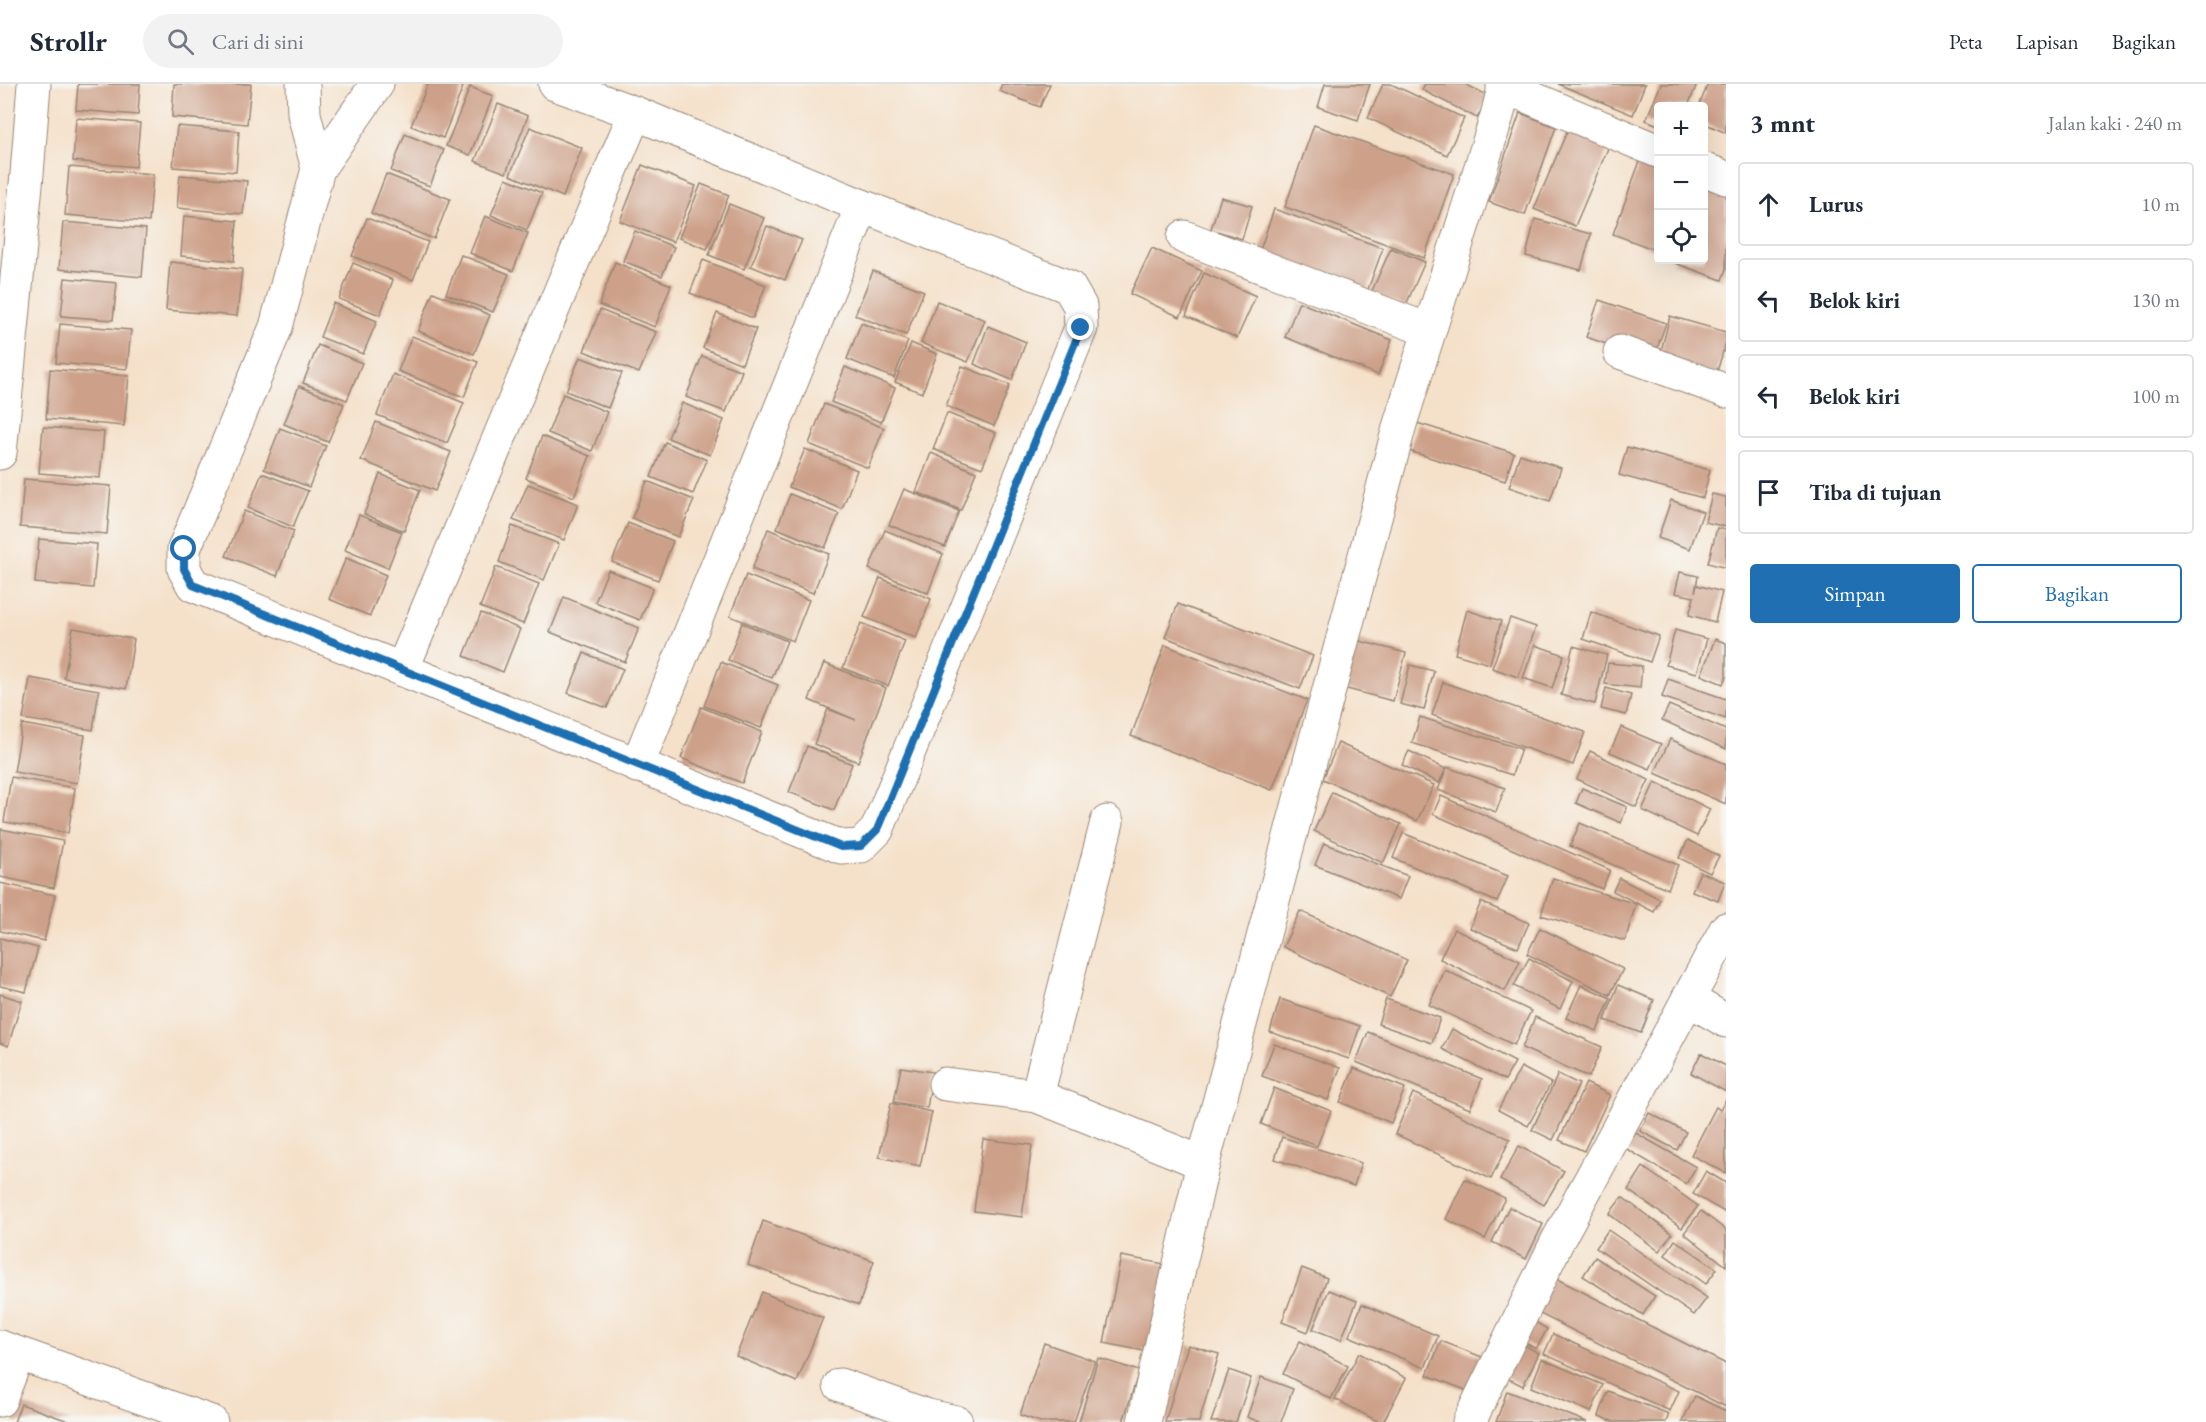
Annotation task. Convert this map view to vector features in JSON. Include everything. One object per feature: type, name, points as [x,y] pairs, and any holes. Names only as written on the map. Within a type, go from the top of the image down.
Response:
[{"type":"street","points":[[0,453],[34,84]]},
{"type":"street","points":[[303,84],[304,114],[318,169]]},
{"type":"street","points":[[377,84],[318,169],[276,327],[184,549],[184,569],[193,585],[841,847],[861,846],[877,830],[1081,328],[1080,306],[1069,287],[862,206],[635,113],[555,84]]},
{"type":"street","points":[[1144,1422],[1203,1163],[1400,424],[1497,116],[1504,85],[1654,149]]},
{"type":"street","points":[[402,670],[635,113]]},
{"type":"street","points":[[1708,171],[1726,178]]},
{"type":"street","points":[[638,766],[862,206]]},
{"type":"street","points":[[1184,237],[1428,330]]},
{"type":"street","points":[[1620,352],[1726,391]]},
{"type":"street","points":[[1037,1096],[1107,822]]},
{"type":"street","points":[[1469,1422],[1558,1240],[1726,928]]},
{"type":"street","points":[[1688,999],[1726,1021]]},
{"type":"street","points":[[945,1084],[1037,1096],[1203,1163]]},
{"type":"street","points":[[0,1400],[9,1350],[211,1422]]},
{"type":"street","points":[[840,1384],[927,1416],[956,1422]]},
{"type":"building","points":[[78,84],[140,84],[138,115],[76,110]]},
{"type":"building","points":[[174,84],[251,84],[247,124],[172,117]]},
{"type":"building","points":[[428,84],[455,84],[463,87],[443,138],[411,126]]},
{"type":"building","points":[[1002,84],[1050,84],[1040,107],[999,91]]},
{"type":"building","points":[[1325,84],[1370,84],[1358,120],[1318,107]]},
{"type":"building","points":[[1383,84],[1391,84],[1464,118],[1447,155],[1368,118]]},
{"type":"building","points":[[1425,84],[1465,84],[1489,96],[1477,118],[1422,90]]},
{"type":"building","points":[[1558,84],[1645,84],[1633,115]]},
{"type":"building","points":[[1661,84],[1697,84],[1690,102],[1654,102],[1654,123],[1646,120]]},
{"type":"building","points":[[1708,84],[1726,84],[1726,133],[1708,125],[1708,102],[1701,102]]},
{"type":"building","points":[[470,87],[493,96],[470,155],[446,146]]},
{"type":"building","points":[[498,104],[528,116],[506,173],[475,161]]},
{"type":"building","points":[[1520,113],[1556,127],[1525,215],[1489,202]]},
{"type":"building","points":[[76,118],[140,123],[136,167],[73,161]]},
{"type":"building","points":[[1314,125],[1454,174],[1424,258],[1285,207]]},
{"type":"building","points":[[177,126],[239,131],[236,172],[173,167]]},
{"type":"building","points":[[530,127],[582,148],[563,197],[510,175]]},
{"type":"building","points":[[1568,129],[1609,146],[1575,226],[1534,209]]},
{"type":"building","points":[[405,134],[444,150],[430,186],[391,171]]},
{"type":"building","points":[[1640,161],[1654,166],[1654,249],[1613,234]]},
{"type":"building","points":[[642,165],[696,186],[673,242],[620,221]]},
{"type":"building","points":[[69,167],[153,174],[149,222],[65,215]]},
{"type":"building","points":[[386,174],[450,199],[434,239],[371,213]]},
{"type":"building","points":[[180,175],[247,181],[243,214],[177,208]]},
{"type":"building","points":[[506,178],[542,193],[527,230],[491,215]]},
{"type":"building","points":[[1708,182],[1726,189],[1726,269],[1722,280],[1678,264],[1708,264]]},
{"type":"building","points":[[701,184],[729,195],[707,249],[679,238]]},
{"type":"building","points":[[1221,197],[1252,206],[1242,239],[1211,229]]},
{"type":"building","points":[[729,204],[764,218],[744,269],[709,255]]},
{"type":"building","points":[[1274,209],[1383,248],[1367,292],[1259,253]]},
{"type":"building","points":[[184,216],[237,221],[234,261],[181,256]]},
{"type":"building","points":[[485,216],[528,233],[513,271],[470,253]]},
{"type":"building","points":[[367,218],[428,242],[413,280],[352,256]]},
{"type":"building","points":[[1535,219],[1591,234],[1581,270],[1526,256]]},
{"type":"building","points":[[63,222],[146,229],[142,277],[59,269]]},
{"type":"building","points":[[767,226],[802,240],[785,280],[751,266]]},
{"type":"building","points":[[635,231],[674,247],[662,276],[623,261]]},
{"type":"building","points":[[1152,248],[1202,271],[1180,317],[1130,294]]},
{"type":"building","points":[[1391,248],[1425,262],[1405,307],[1371,293]]},
{"type":"building","points":[[461,255],[509,274],[493,312],[446,294]]},
{"type":"building","points":[[703,260],[766,285],[753,318],[690,293]]},
{"type":"building","points":[[170,262],[242,269],[237,316],[166,310]]},
{"type":"building","points":[[615,262],[671,285],[655,327],[599,305]]},
{"type":"building","points":[[353,263],[393,280],[380,315],[339,299]]},
{"type":"building","points":[[873,271],[924,291],[906,335],[855,315]]},
{"type":"building","points":[[1204,273],[1256,296],[1237,338],[1186,316]]},
{"type":"building","points":[[65,278],[117,283],[113,320],[61,316]]},
{"type":"building","points":[[433,292],[490,315],[474,354],[418,331]]},
{"type":"building","points":[[1599,300],[1666,323],[1653,360],[1586,337]]},
{"type":"building","points":[[937,301],[985,320],[968,362],[921,343]]},
{"type":"building","points":[[1299,302],[1392,340],[1378,375],[1285,337]]},
{"type":"building","points":[[333,303],[377,321],[363,354],[320,337]]},
{"type":"building","points":[[600,310],[656,332],[639,373],[584,351]]},
{"type":"building","points":[[717,313],[756,329],[742,364],[703,348]]},
{"type":"building","points":[[1670,316],[1726,332],[1726,342],[1716,375],[1659,359]]},
{"type":"building","points":[[861,323],[908,341],[894,378],[847,359]]},
{"type":"building","points":[[60,324],[131,330],[127,369],[56,363]]},
{"type":"building","points":[[988,326],[1026,342],[1012,380],[974,364]]},
{"type":"building","points":[[412,336],[478,362],[464,397],[398,371]]},
{"type":"building","points":[[911,343],[937,354],[922,393],[895,382]]},
{"type":"building","points":[[318,345],[362,363],[347,400],[303,383]]},
{"type":"building","points":[[702,356],[742,371],[726,412],[686,397]]},
{"type":"building","points":[[580,357],[622,373],[608,408],[566,391]]},
{"type":"building","points":[[962,366],[1010,385],[994,426],[946,406]]},
{"type":"building","points":[[845,367],[895,388],[881,422],[831,402]]},
{"type":"building","points":[[50,369],[129,376],[124,426],[46,419]]},
{"type":"building","points":[[393,374],[464,403],[447,443],[377,415]]},
{"type":"building","points":[[299,386],[344,404],[328,442],[284,424]]},
{"type":"building","points":[[563,394],[607,412],[592,451],[548,433]]},
{"type":"building","points":[[682,403],[724,420],[710,455],[668,438]]},
{"type":"building","points":[[824,404],[884,428],[868,468],[809,444]]},
{"type":"building","points":[[947,413],[996,433],[982,468],[933,449]]},
{"type":"building","points":[[376,422],[451,452],[435,491],[361,460]]},
{"type":"building","points":[[1417,423],[1514,453],[1505,481],[1409,451]]},
{"type":"building","points":[[43,427],[104,432],[100,478],[39,473]]},
{"type":"building","points":[[280,428],[326,446],[309,487],[264,469]]},
{"type":"building","points":[[542,436],[590,456],[574,497],[526,478]]},
{"type":"building","points":[[665,442],[707,460],[693,494],[651,477]]},
{"type":"building","points":[[1627,447],[1710,470],[1703,498],[1619,475]]},
{"type":"building","points":[[805,449],[857,470],[842,509],[789,487]]},
{"type":"building","points":[[931,453],[976,472],[961,510],[916,492]]},
{"type":"building","points":[[1520,454],[1561,468],[1550,501],[1509,487]]},
{"type":"building","points":[[262,473],[308,491],[293,527],[248,508]]},
{"type":"building","points":[[380,474],[420,490],[404,531],[364,514]]},
{"type":"building","points":[[24,479],[111,486],[107,534],[20,527]]},
{"type":"building","points":[[647,481],[694,500],[678,537],[632,518]]},
{"type":"building","points":[[528,484],[578,504],[564,540],[513,520]]},
{"type":"building","points":[[904,489],[959,511],[945,547],[889,525]]},
{"type":"building","points":[[790,494],[839,514],[825,548],[777,528]]},
{"type":"building","points":[[1712,494],[1726,497],[1726,527],[1705,522]]},
{"type":"building","points":[[1671,500],[1703,512],[1690,549],[1658,538]]},
{"type":"building","points":[[244,511],[294,531],[277,576],[226,556]]},
{"type":"building","points":[[359,515],[402,532],[388,568],[345,550]]},
{"type":"building","points":[[628,523],[673,541],[658,580],[612,562]]},
{"type":"building","points":[[512,526],[559,544],[544,580],[499,562]]},
{"type":"building","points":[[1717,528],[1726,530],[1726,568],[1708,563]]},
{"type":"building","points":[[768,529],[829,554],[813,593],[752,569]]},
{"type":"building","points":[[885,530],[943,554],[928,593],[869,569]]},
{"type":"building","points":[[39,539],[97,544],[93,588],[35,583]]},
{"type":"building","points":[[346,558],[386,575],[370,616],[329,599]]},
{"type":"building","points":[[496,567],[539,584],[523,624],[480,607]]},
{"type":"building","points":[[608,570],[653,588],[640,620],[595,602]]},
{"type":"building","points":[[1680,572],[1698,576],[1695,592],[1697,585],[1722,592],[1715,622],[1689,615],[1694,597],[1675,593]]},
{"type":"building","points":[[746,575],[809,600],[793,641],[730,616]]},
{"type":"building","points":[[880,578],[931,599],[916,638],[864,617]]},
{"type":"building","points":[[564,597],[639,628],[625,662],[550,632]]},
{"type":"building","points":[[1178,604],[1313,656],[1300,689],[1165,637]]},
{"type":"building","points":[[1467,610],[1501,621],[1490,664],[1455,654]]},
{"type":"building","points":[[1591,612],[1659,636],[1650,662],[1583,639]]},
{"type":"building","points":[[481,613],[520,629],[503,672],[464,656]]},
{"type":"building","points":[[1510,618],[1536,627],[1518,677],[1492,668]]},
{"type":"building","points":[[742,623],[787,641],[772,678],[728,660]]},
{"type":"building","points":[[861,623],[905,641],[888,686],[843,668]]},
{"type":"building","points":[[73,628],[134,639],[126,689],[64,678]]},
{"type":"building","points":[[1675,630],[1707,639],[1697,673],[1666,665]]},
{"type":"building","points":[[1715,639],[1726,643],[1726,677],[1723,684],[1701,675]]},
{"type":"building","points":[[1356,640],[1406,653],[1393,701],[1343,688]]},
{"type":"building","points":[[1165,645],[1307,700],[1272,790],[1131,736]]},
{"type":"building","points":[[1535,645],[1564,655],[1552,688],[1523,678]]},
{"type":"building","points":[[1573,646],[1607,655],[1595,704],[1561,695]]},
{"type":"building","points":[[584,653],[623,669],[607,708],[568,693]]},
{"type":"building","points":[[721,662],[778,685],[761,728],[704,706]]},
{"type":"building","points":[[824,663],[886,688],[858,762],[814,744],[828,709],[856,720],[809,700]]},
{"type":"building","points":[[1608,663],[1642,666],[1640,688],[1605,684]]},
{"type":"building","points":[[1410,665],[1434,671],[1424,710],[1400,704]]},
{"type":"building","points":[[30,678],[99,690],[93,730],[23,719]]},
{"type":"building","points":[[1668,679],[1726,699],[1726,719],[1662,697]]},
{"type":"building","points":[[1443,682],[1585,732],[1573,765],[1432,715]]},
{"type":"building","points":[[1606,688],[1631,695],[1626,715],[1601,709]]},
{"type":"building","points":[[1669,705],[1726,730],[1726,749],[1662,720]]},
{"type":"building","points":[[701,707],[762,732],[742,783],[681,758]]},
{"type":"building","points":[[1420,717],[1521,749],[1512,775],[1412,743]]},
{"type":"building","points":[[22,724],[85,735],[77,783],[14,772]]},
{"type":"building","points":[[1621,727],[1661,744],[1650,769],[1610,752]]},
{"type":"building","points":[[1670,739],[1726,764],[1726,804],[1655,773]]},
{"type":"building","points":[[1338,743],[1434,785],[1417,821],[1323,779]]},
{"type":"building","points":[[807,746],[852,764],[834,810],[789,792]]},
{"type":"building","points":[[1409,751],[1446,769],[1439,783],[1402,765]]},
{"type":"building","points":[[1590,751],[1649,780],[1636,807],[1577,779]]},
{"type":"building","points":[[1447,767],[1505,788],[1496,812],[1438,790]]},
{"type":"building","points":[[11,777],[75,788],[68,833],[4,822]]},
{"type":"building","points":[[1655,782],[1710,809],[1697,836],[1642,810]]},
{"type":"building","points":[[1582,788],[1627,807],[1621,823],[1576,803]]},
{"type":"building","points":[[1332,792],[1401,824],[1383,863],[1314,831]]},
{"type":"building","points":[[1441,796],[1610,870],[1602,889],[1433,814]]},
{"type":"building","points":[[1580,823],[1678,865],[1668,889],[1570,846]]},
{"type":"building","points":[[1,829],[63,841],[54,888],[0,877]]},
{"type":"building","points":[[1403,833],[1508,876],[1497,902],[1393,858]]},
{"type":"building","points":[[1688,840],[1719,856],[1710,873],[1679,858]]},
{"type":"building","points":[[1324,843],[1408,876],[1399,899],[1315,865]]},
{"type":"building","points":[[1700,872],[1725,882],[1718,901],[1692,891]]},
{"type":"building","points":[[1553,878],[1636,904],[1625,941],[1541,915]]},
{"type":"building","points":[[1619,878],[1660,899],[1654,912],[1613,891]]},
{"type":"building","points":[[0,883],[55,895],[44,941],[0,931]]},
{"type":"building","points":[[1481,902],[1529,923],[1518,948],[1470,928]]},
{"type":"building","points":[[1300,911],[1407,960],[1390,997],[1283,947]]},
{"type":"building","points":[[1540,928],[1623,969],[1610,995],[1527,954]]},
{"type":"building","points":[[1454,929],[1520,961],[1505,991],[1440,959]]},
{"type":"building","points":[[0,938],[38,948],[26,992],[0,986]]},
{"type":"building","points":[[1529,958],[1573,981],[1560,1009],[1514,986]]},
{"type":"building","points":[[1445,970],[1531,1011],[1514,1045],[1429,1005]]},
{"type":"building","points":[[1581,985],[1611,998],[1597,1031],[1566,1018]]},
{"type":"building","points":[[1618,985],[1654,1000],[1641,1033],[1605,1020]]},
{"type":"building","points":[[0,994],[22,1001],[8,1046],[0,1043]]},
{"type":"building","points":[[1280,999],[1360,1026],[1349,1059],[1270,1032]]},
{"type":"building","points":[[1386,999],[1440,1018],[1432,1043],[1378,1024]]},
{"type":"building","points":[[1535,1017],[1602,1047],[1589,1077],[1522,1048]]},
{"type":"building","points":[[1452,1029],[1515,1062],[1505,1080],[1442,1049]]},
{"type":"building","points":[[1368,1032],[1482,1079],[1470,1109],[1356,1062]]},
{"type":"building","points":[[1274,1044],[1340,1068],[1328,1100],[1262,1076]]},
{"type":"building","points":[[1701,1053],[1726,1066],[1726,1092],[1691,1073]]},
{"type":"building","points":[[901,1067],[933,1072],[927,1108],[894,1102]]},
{"type":"building","points":[[1521,1067],[1551,1083],[1528,1126],[1498,1110]]},
{"type":"building","points":[[1354,1068],[1405,1088],[1391,1123],[1340,1102]]},
{"type":"building","points":[[1558,1074],[1579,1084],[1553,1140],[1532,1130]]},
{"type":"building","points":[[1586,1083],[1610,1095],[1584,1151],[1559,1140]]},
{"type":"building","points":[[1274,1088],[1331,1111],[1317,1146],[1261,1124]]},
{"type":"building","points":[[1413,1093],[1510,1139],[1491,1179],[1395,1134]]},
{"type":"building","points":[[1726,1099],[1726,1173],[1691,1155],[1716,1107],[1720,1110]]},
{"type":"building","points":[[891,1103],[932,1112],[920,1166],[879,1157]]},
{"type":"building","points":[[1649,1113],[1686,1132],[1677,1150],[1640,1131]]},
{"type":"building","points":[[1634,1132],[1696,1167],[1686,1184],[1625,1148]]},
{"type":"building","points":[[1282,1137],[1361,1163],[1354,1186],[1275,1159]]},
{"type":"building","points":[[983,1139],[1032,1145],[1022,1217],[974,1211]]},
{"type":"building","points":[[1519,1146],[1564,1171],[1544,1205],[1500,1180]]},
{"type":"building","points":[[1643,1167],[1698,1206],[1682,1228],[1628,1190]]},
{"type":"building","points":[[1706,1171],[1726,1183],[1726,1213],[1693,1194]]},
{"type":"building","points":[[1465,1179],[1505,1198],[1485,1239],[1446,1219]]},
{"type":"building","points":[[1622,1197],[1672,1234],[1659,1251],[1609,1214]]},
{"type":"building","points":[[1509,1207],[1543,1224],[1526,1259],[1492,1242]]},
{"type":"building","points":[[1701,1211],[1726,1230],[1726,1266],[1684,1233]]},
{"type":"building","points":[[763,1221],[874,1261],[859,1305],[748,1265]]},
{"type":"building","points":[[1608,1230],[1707,1298],[1694,1315],[1596,1248]]},
{"type":"building","points":[[1675,1240],[1717,1269],[1706,1284],[1665,1255]]},
{"type":"building","points":[[1121,1256],[1170,1265],[1154,1353],[1104,1343]]},
{"type":"building","points":[[1595,1257],[1655,1296],[1643,1315],[1583,1276]]},
{"type":"building","points":[[1302,1268],[1327,1278],[1308,1332],[1282,1322]]},
{"type":"building","points":[[1553,1277],[1726,1364],[1726,1407],[1536,1312]]},
{"type":"building","points":[[1329,1290],[1357,1301],[1341,1340],[1313,1329]]},
{"type":"building","points":[[762,1292],[823,1318],[797,1382],[736,1356]]},
{"type":"building","points":[[1362,1304],[1438,1336],[1425,1368],[1349,1336]]},
{"type":"building","points":[[1532,1320],[1547,1329],[1536,1349],[1520,1340]]},
{"type":"building","points":[[1553,1334],[1679,1391],[1670,1411],[1544,1354]]},
{"type":"building","points":[[1300,1341],[1348,1366],[1331,1399],[1283,1374]]},
{"type":"building","points":[[1441,1341],[1482,1357],[1468,1391],[1427,1375]]},
{"type":"building","points":[[1044,1343],[1095,1361],[1074,1422],[1040,1422],[1020,1415]]},
{"type":"building","points":[[1520,1343],[1539,1353],[1523,1386],[1503,1376]]},
{"type":"building","points":[[1188,1345],[1219,1354],[1199,1422],[1165,1422]]},
{"type":"building","points":[[1359,1353],[1406,1378],[1383,1422],[1335,1399]]},
{"type":"building","points":[[1098,1358],[1139,1371],[1123,1422],[1079,1422]]},
{"type":"building","points":[[1542,1359],[1603,1385],[1591,1412],[1531,1387]]},
{"type":"building","points":[[1229,1370],[1251,1378],[1236,1422],[1211,1422]]},
{"type":"building","points":[[1261,1377],[1293,1389],[1281,1422],[1260,1422],[1247,1417]]},
{"type":"building","points":[[1507,1391],[1587,1422],[1496,1422]]},
{"type":"building","points":[[1608,1391],[1669,1414],[1666,1422],[1614,1422],[1599,1416]]},
{"type":"building","points":[[1695,1396],[1726,1411],[1726,1422],[1682,1422]]},
{"type":"building","points":[[21,1404],[71,1422],[14,1422]]},
{"type":"route","points":[[184,549],[184,569],[193,585],[841,847],[861,846],[877,830],[1081,328]]}]
